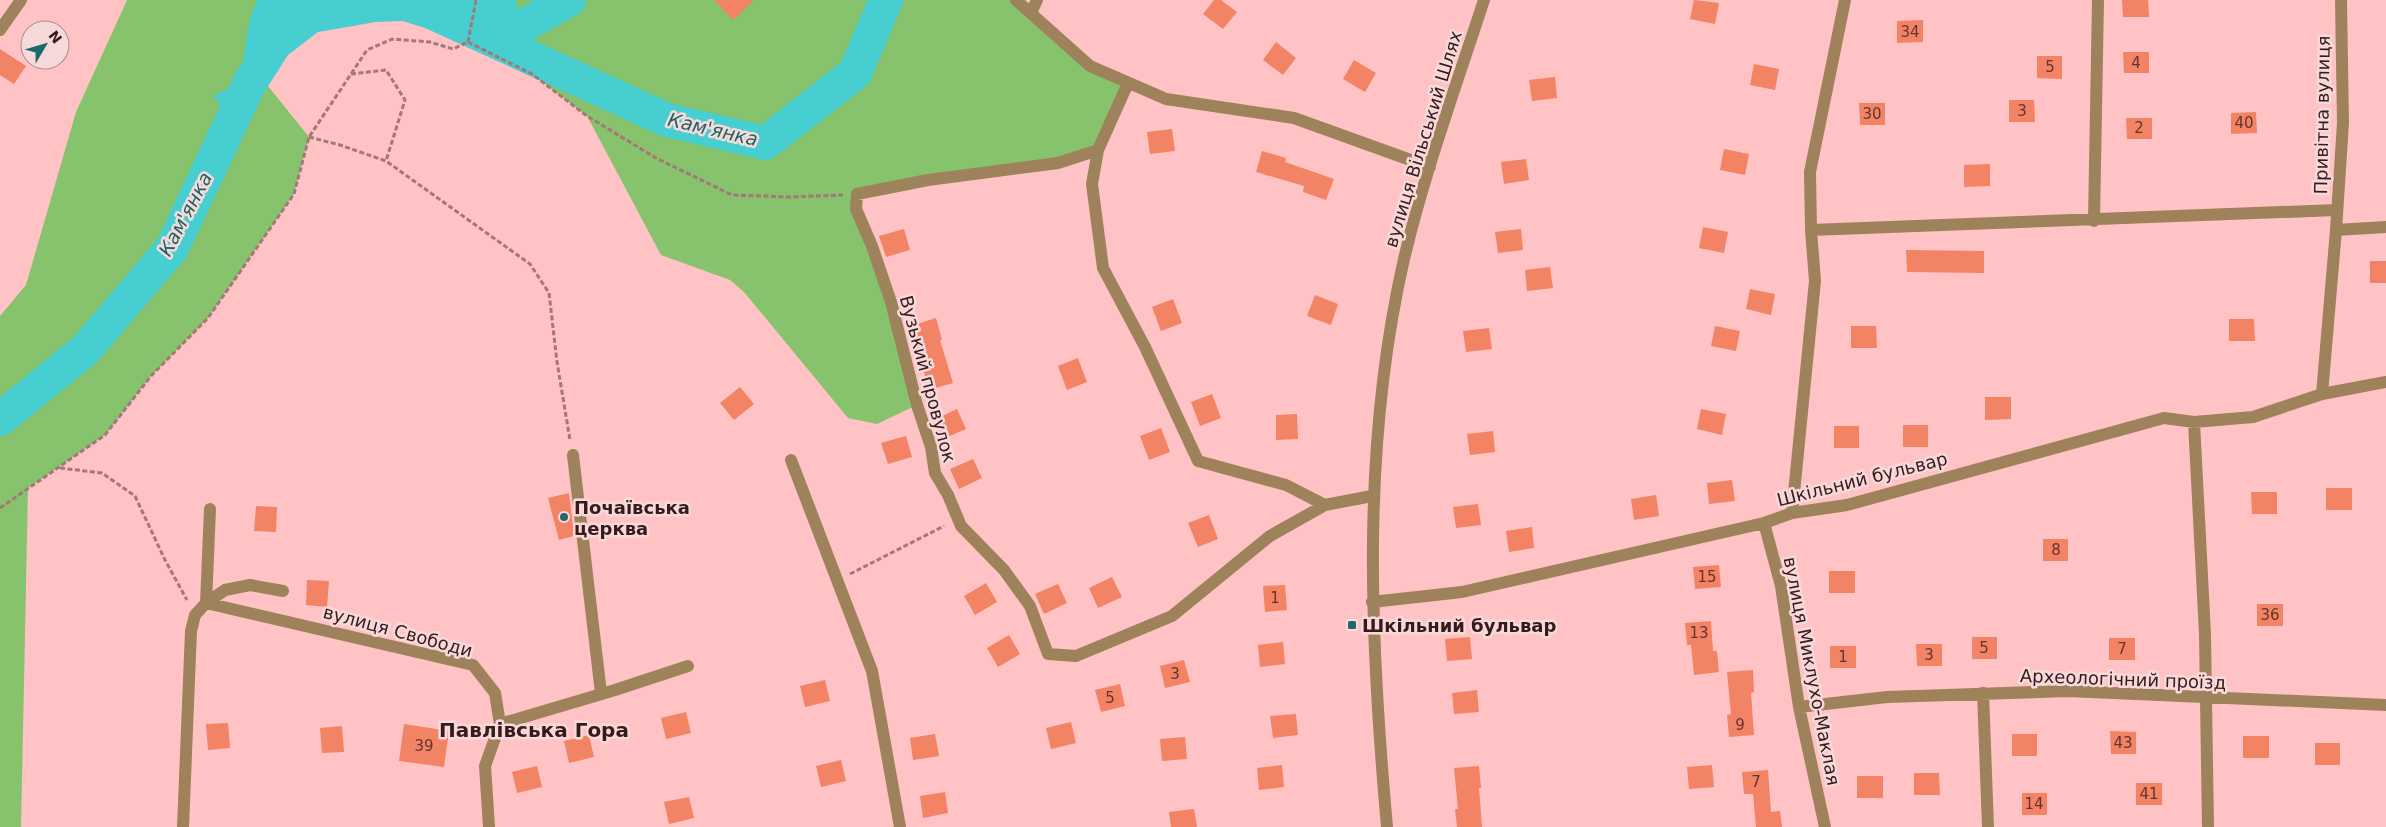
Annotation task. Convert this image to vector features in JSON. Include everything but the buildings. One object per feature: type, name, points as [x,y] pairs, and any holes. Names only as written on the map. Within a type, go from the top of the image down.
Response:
[{"type":"street","points":[[0,30],[21,0]]},
{"type":"street","points":[[1016,0],[1090,66],[1166,99],[1294,118],[1430,167]]},
{"type":"street","points":[[1031,13],[1037,0]]},
{"type":"street","name":"вулиця Вільський Шлях","points":[[1387,827],[1377,711],[1372,602],[1372,496],[1386,363],[1396,298],[1418,203],[1484,0]]},
{"type":"street","points":[[1792,513],[1815,281],[1811,230],[1810,172],[1845,0]]},
{"type":"street","points":[[2094,221],[2098,0]]},
{"type":"street","name":"Привітна вулиця","points":[[2322,394],[2343,123],[2341,0]]},
{"type":"street","points":[[1128,83],[1098,150],[1092,184],[1103,268],[1145,347],[1198,461],[1286,485],[1325,505]]},
{"type":"street","points":[[857,194],[928,180],[1058,163],[1098,150]]},
{"type":"street","name":"Вузький провулок","points":[[857,194],[856,209],[872,246],[891,302],[917,405],[931,447],[935,474],[948,495],[961,526],[1004,570],[1030,606],[1048,654],[1076,656],[1172,616],[1270,536],[1325,505],[1372,496]]},
{"type":"street","points":[[1811,230],[2094,221],[2337,210]]},
{"type":"street","points":[[2336,230],[2386,227]]},
{"type":"street","name":"Шкільний бульвар","points":[[1372,602],[1462,592],[1764,523],[1792,513],[1847,505],[2164,418],[2194,422],[2253,416],[2322,394],[2386,382]]},
{"type":"street","points":[[2194,422],[2206,698],[2208,827]]},
{"type":"street","points":[[572,456],[601,693]]},
{"type":"street","points":[[791,460],[872,671],[900,827]]},
{"type":"street","points":[[206,603],[210,509]]},
{"type":"street","name":"вулиця Миклухо-Маклая","points":[[1764,523],[1781,586],[1798,707],[1825,827]]},
{"type":"street","points":[[183,827],[191,631],[195,615],[206,603],[225,590],[250,585],[283,592]]},
{"type":"street","name":"вулиця Свободи","points":[[206,603],[473,665],[494,692],[500,724]]},
{"type":"street","points":[[489,827],[484,766],[500,724],[688,666]]},
{"type":"street","name":"Археологічний проїзд","points":[[1798,707],[1887,697],[2068,691],[2386,705]]},
{"type":"street","points":[[1983,694],[1988,827]]},
{"type":"path","points":[[468,42],[476,0]]},
{"type":"path","points":[[0,508],[105,435],[151,376],[208,318],[294,194],[309,137],[367,50],[392,39],[430,42],[453,49],[468,42]]},
{"type":"path","points":[[468,42],[532,74],[586,116],[656,158],[732,195],[789,197],[857,194]]},
{"type":"path","points":[[351,74],[386,70],[405,100],[386,161]]},
{"type":"path","points":[[309,137],[340,145],[386,161],[530,264],[549,293],[556,362],[572,456]]},
{"type":"path","points":[[60,468],[102,473],[135,496],[165,560],[195,615]]},
{"type":"path","points":[[838,580],[958,519]]},
{"type":"green space","points":[[127,0],[311,0],[256,71],[309,137],[294,194],[208,318],[151,376],[105,435],[28,488],[21,827],[0,827],[0,316],[26,285],[76,112]]},
{"type":"green space","points":[[392,0],[1016,0],[1090,66],[1128,83],[1098,150],[857,194],[917,405],[877,424],[848,418],[744,292],[730,280],[661,255],[587,116],[532,74],[532,58],[471,27]]},
{"type":"water","points":[[258,0],[516,0],[520,42],[516,61],[462,33],[422,20],[376,22],[318,32],[288,55],[261,97],[246,126],[226,117],[214,96],[233,85],[239,76],[250,21]]},
{"type":"waterway","name":"Кам'янка","points":[[392,0],[431,12],[667,120],[765,143],[855,73],[886,0]]},
{"type":"waterway","name":"Кам'янка","points":[[486,37],[519,28],[569,0]]},
{"type":"waterway","name":"Кам'янка","points":[[0,419],[85,350],[172,248],[252,78]]},
{"type":"place","name":"Почаївська церква","points":[[564,517]]},
{"type":"place","name":"Шкільний бульвар","points":[[1352,625]]},
{"type":"district","name":"Павлівська Гора","points":[[534,730]]}]
